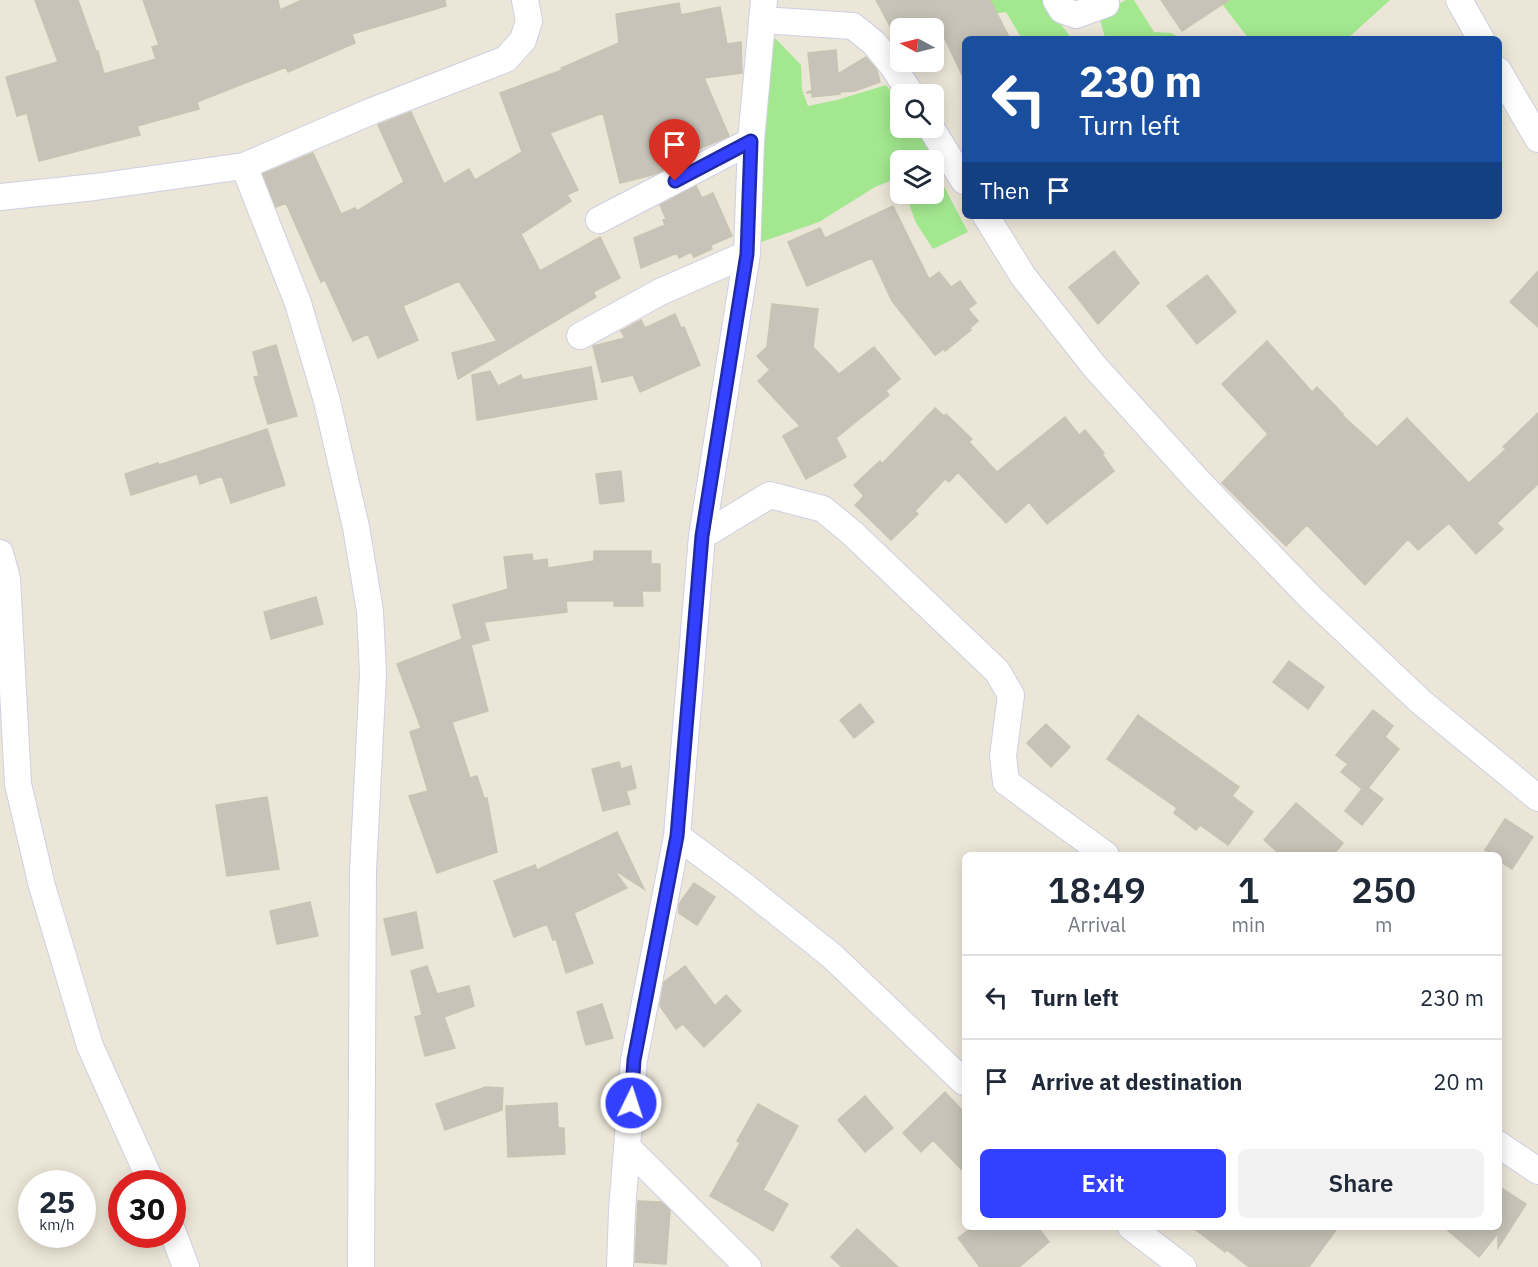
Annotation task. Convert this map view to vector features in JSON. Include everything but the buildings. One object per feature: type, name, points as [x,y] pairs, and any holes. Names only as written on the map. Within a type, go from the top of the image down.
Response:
[{"type":"street","points":[[0,197],[95,187],[244,166],[372,111],[506,59],[523,40],[529,21],[525,0]]},
{"type":"street","points":[[1056,0],[1062,10],[1076,15],[1106,4]]},
{"type":"street","points":[[1459,0],[1479,36]]},
{"type":"street","points":[[620,1267],[634,1060],[677,836],[702,536],[747,254],[751,141],[763,10],[853,27],[874,43],[904,84]]},
{"type":"street","points":[[1502,77],[1538,139]]},
{"type":"street","points":[[937,138],[962,178]]},
{"type":"street","points":[[599,220],[751,141]]},
{"type":"street","points":[[244,166],[298,303],[327,401],[356,527],[370,610],[373,674],[363,871],[361,1267]]},
{"type":"street","points":[[988,219],[1023,276],[1095,367],[1198,481],[1313,600],[1413,694],[1538,798]]},
{"type":"street","points":[[580,336],[660,292],[747,254]]},
{"type":"street","points":[[702,536],[770,495],[823,510],[852,532],[997,671],[1011,695],[1003,756],[1006,782],[1102,852]]},
{"type":"street","points":[[0,553],[7,579],[18,784],[42,886],[90,1046],[146,1170]]},
{"type":"street","points":[[677,836],[832,956],[962,1081]]},
{"type":"street","points":[[627,1147],[748,1267]]},
{"type":"street","points":[[1502,1147],[1538,1172]]},
{"type":"street","points":[[1135,1230],[1183,1267]]},
{"type":"street","points":[[179,1248],[186,1267]]},
{"type":"green space","points":[[984,0],[1047,0],[1056,18],[1070,36],[1020,36],[1006,12],[993,14]]},
{"type":"green space","points":[[1126,0],[1134,0],[1154,32],[1171,33],[1177,36],[1105,36],[1098,14]]},
{"type":"green space","points":[[1219,0],[1390,0],[1350,36],[1247,36]]},
{"type":"green space","points":[[775,38],[801,65],[802,90],[808,106],[886,85],[890,90],[890,138],[923,138],[929,150],[890,150],[890,181],[875,187],[819,222],[753,245],[766,85]]},
{"type":"green space","points":[[944,187],[968,232],[933,249],[916,223],[909,204],[944,204]]},
{"type":"route","points":[[631,1103],[634,1060],[677,836],[702,536],[747,254],[751,141],[675,181]]}]
